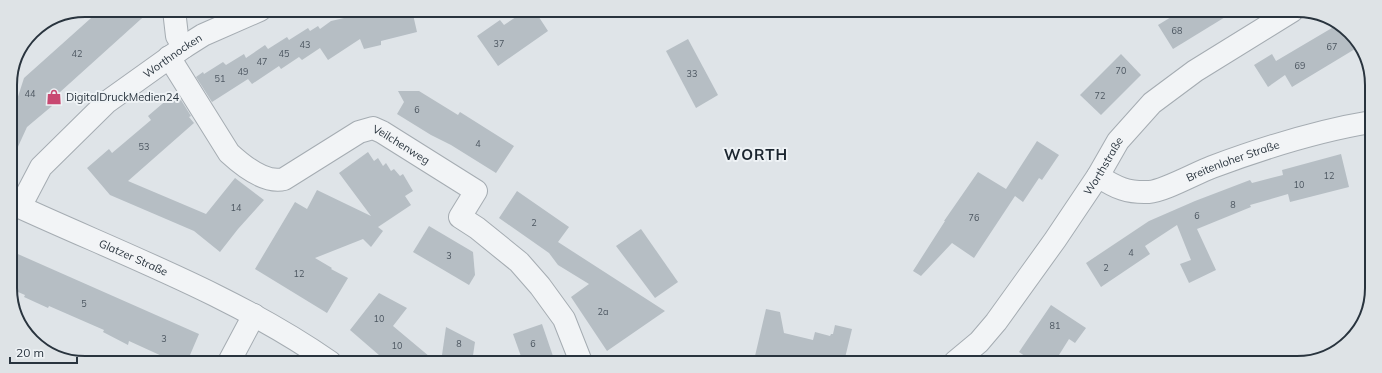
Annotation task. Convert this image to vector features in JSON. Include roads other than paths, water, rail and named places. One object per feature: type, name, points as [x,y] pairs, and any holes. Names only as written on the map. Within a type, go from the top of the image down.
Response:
[{"type":"street","points":[[175,17],[178,36],[177,52]]},
{"type":"street","name":"Worthnocken","points":[[17,203],[41,167],[107,102],[177,52],[203,36],[245,17]]},
{"type":"street","name":"Worthstraße","points":[[962,356],[979,342],[996,322],[1055,240],[1098,176],[1118,141],[1152,103],[1195,70],[1284,17]]},
{"type":"street","name":"Veilchenweg","points":[[177,52],[229,152],[248,169],[262,176],[275,180],[284,179],[359,132],[373,128],[382,132],[476,191],[460,217],[477,228],[519,262],[540,286],[564,319],[579,356]]},
{"type":"street","name":"Breitenloher Straße","points":[[1098,176],[1113,186],[1126,191],[1151,192],[1197,173],[1272,146],[1317,133],[1365,123]]},
{"type":"street","name":"Glatzer Straße","points":[[17,205],[142,261],[254,315],[320,356]]},
{"type":"street","points":[[232,356],[254,315]]},
{"type":"place","name":"DigitalDruckMedien24","points":[[54,97]]},
{"type":"district","name":"WORTH","points":[[756,154]]}]
